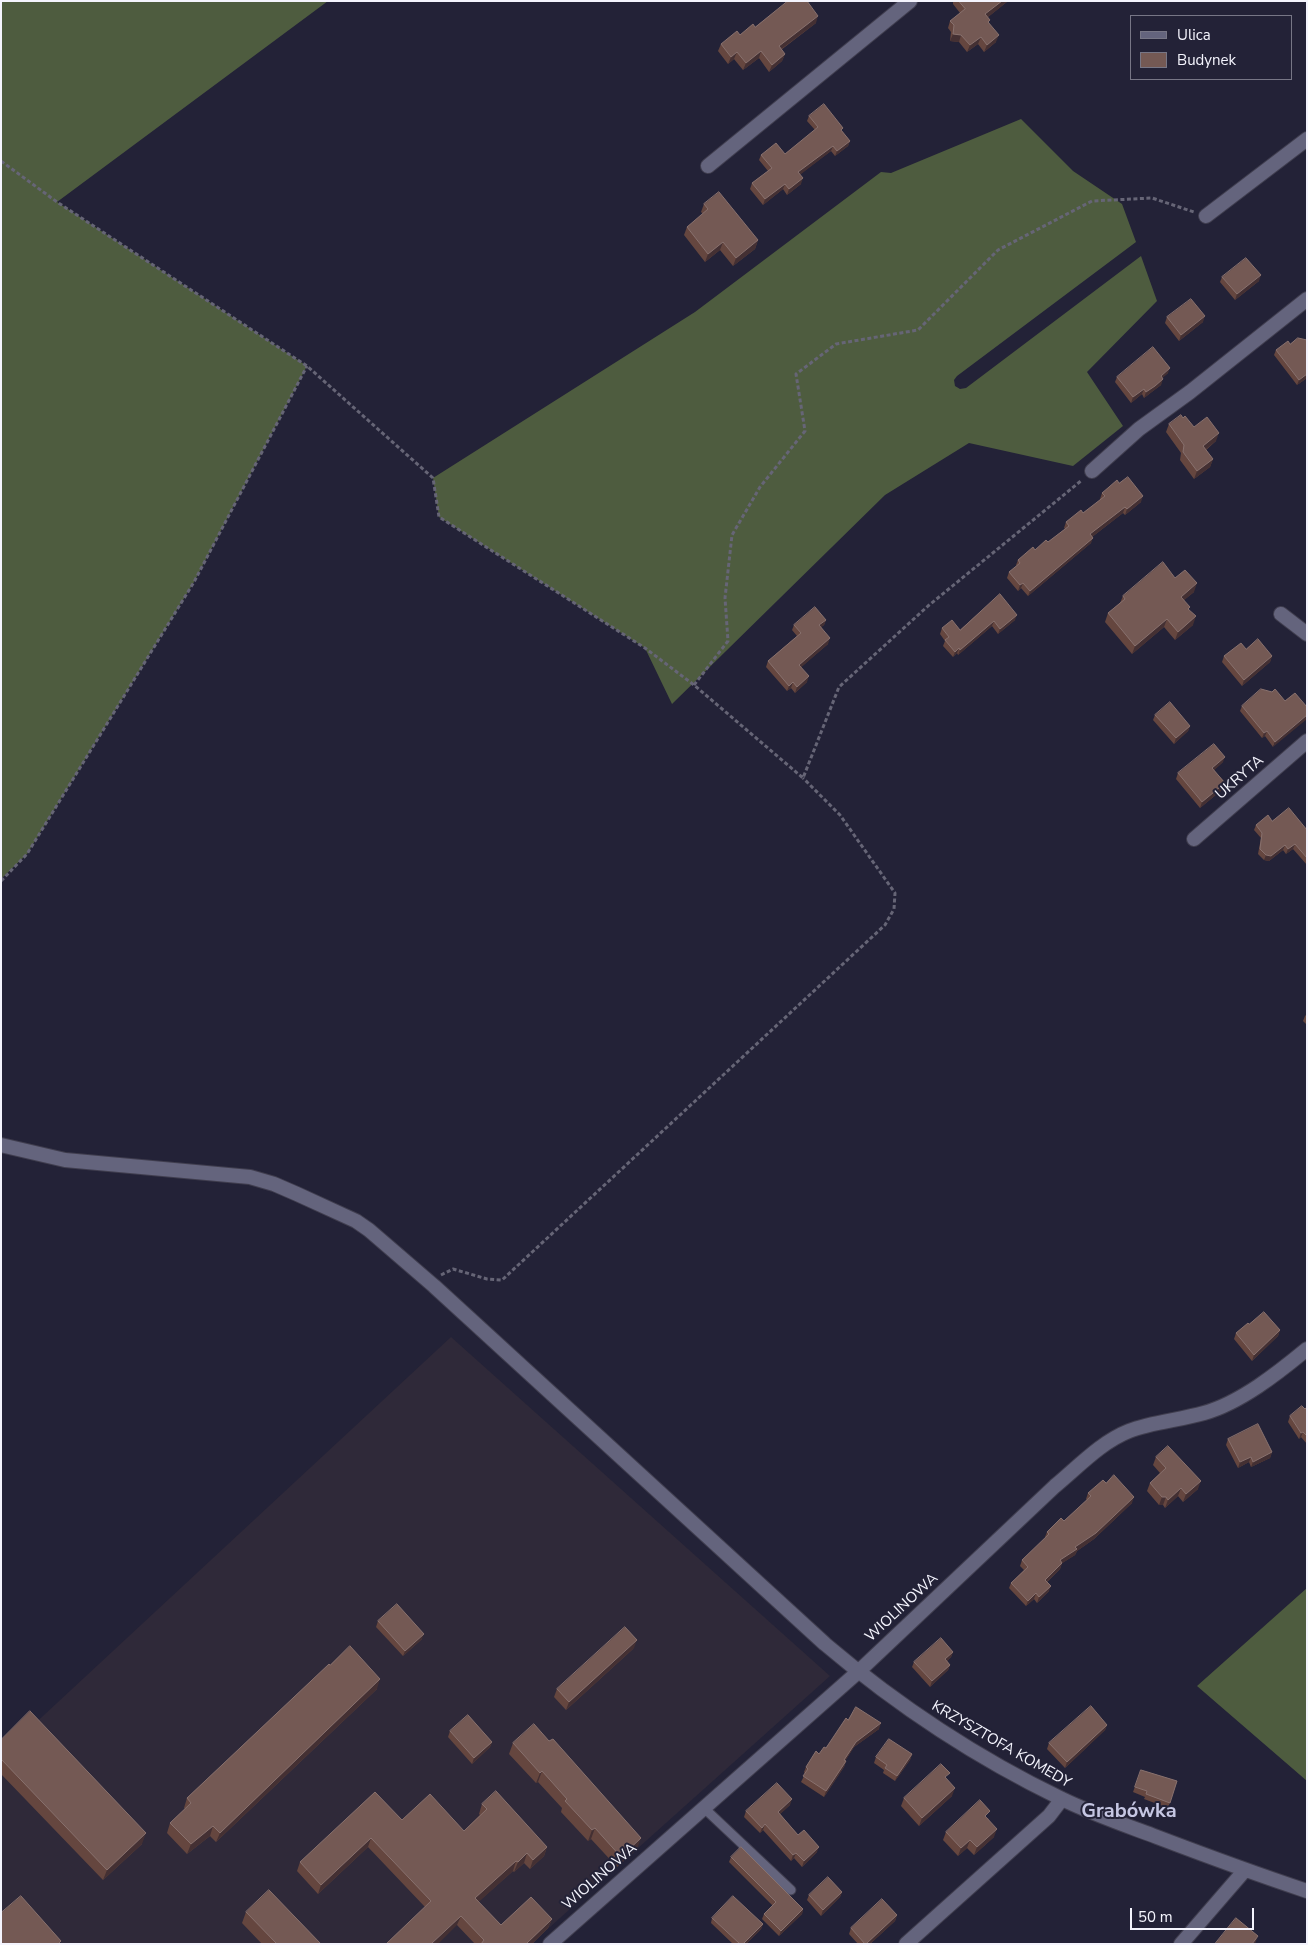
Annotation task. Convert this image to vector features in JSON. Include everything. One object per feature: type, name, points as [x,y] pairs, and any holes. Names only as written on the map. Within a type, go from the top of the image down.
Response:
[{"type":"street","points":[[708,166],[910,1]]},
{"type":"street","points":[[1206,216],[1307,140]]},
{"type":"street","points":[[1092,471],[1139,429],[1190,392],[1307,299]]},
{"type":"street","points":[[1281,614],[1307,634]]},
{"type":"street","name":"UKRYTA","points":[[1194,840],[1307,741]]},
{"type":"street","name":"KRZYSZTOFA KOMEDY","points":[[1,1145],[65,1160],[250,1177],[274,1184],[356,1221],[432,1284],[858,1672],[933,1725],[1004,1768],[1062,1799],[1106,1818],[1307,1891]]},
{"type":"street","name":"WIOLINOWA","points":[[550,1944],[858,1672],[1055,1486],[1104,1446],[1129,1431],[1206,1413],[1239,1397],[1282,1370],[1307,1348]]},
{"type":"street","points":[[906,1944],[1049,1816],[1062,1799]]},
{"type":"street","points":[[1182,1944],[1245,1870]]},
{"type":"lane","points":[[704,1808],[791,1890]]},
{"type":"path","points":[[1,161],[57,202],[307,366],[434,478],[439,517],[645,648],[694,685],[803,778],[840,815],[896,894],[894,909],[885,925],[502,1280],[487,1279],[453,1269],[446,1272],[432,1284]]},
{"type":"path","points":[[694,685],[728,640],[725,598],[732,535],[760,487],[805,431],[796,374],[836,344],[918,330],[998,250],[1092,201],[1152,198],[1206,216]]},
{"type":"path","points":[[1,881],[27,854],[194,582],[307,366]]},
{"type":"path","points":[[803,778],[839,687],[928,606],[1092,471]]},
{"type":"shaded area","points":[[451,1337],[830,1676],[531,1944],[1,1944],[1,1755]]},
{"type":"green space","points":[[1,1],[328,1],[57,202],[307,366],[194,582],[27,854],[1,879]]},
{"type":"green space","points":[[1021,119],[1073,171],[1122,204],[1136,242],[957,376],[954,380],[955,386],[960,389],[966,388],[1141,256],[1157,301],[1087,372],[1123,426],[1073,466],[969,443],[885,495],[672,704],[645,648],[439,517],[433,478],[695,312],[881,172],[891,173]]},
{"type":"green space","points":[[1307,1588],[1307,1781],[1197,1686]]},
{"type":"building","points":[[788,1],[807,1],[818,16],[779,46],[785,54],[772,65],[761,51],[746,63],[737,52],[731,57],[721,44],[737,31],[740,35],[753,24],[755,27]]},
{"type":"building","points":[[959,1],[1002,1],[985,14],[990,20],[988,22],[999,35],[987,45],[981,37],[970,45],[961,35],[953,34],[954,25],[950,21],[965,9]]},
{"type":"building","points":[[824,104],[843,128],[841,130],[850,141],[837,151],[833,146],[798,172],[803,178],[789,189],[785,184],[765,199],[752,183],[772,168],[761,155],[776,143],[785,154],[818,127],[809,116]]},
{"type":"building","points":[[719,192],[758,240],[736,258],[723,242],[708,254],[687,227],[708,209],[704,204]]},
{"type":"building","points":[[1246,258],[1261,275],[1237,294],[1222,277]]},
{"type":"building","points":[[1191,299],[1205,316],[1181,335],[1167,317]]},
{"type":"building","points":[[1298,338],[1307,340],[1307,374],[1299,380],[1276,350],[1288,341],[1290,344]]},
{"type":"building","points":[[1153,347],[1170,368],[1161,376],[1163,379],[1155,386],[1146,392],[1144,389],[1133,397],[1117,377]]},
{"type":"building","points":[[1181,415],[1183,418],[1185,416],[1194,427],[1207,417],[1219,433],[1203,446],[1213,459],[1197,471],[1183,452],[1184,445],[1169,424]]},
{"type":"building","points":[[1128,477],[1143,496],[1127,509],[1125,507],[1090,534],[1093,538],[1030,591],[1023,583],[1020,585],[1009,572],[1020,563],[1018,560],[1033,547],[1035,550],[1046,540],[1048,542],[1069,526],[1066,522],[1081,510],[1083,513],[1105,496],[1102,493],[1117,480],[1119,483]]},
{"type":"building","points":[[1163,562],[1175,578],[1185,570],[1197,583],[1181,597],[1190,607],[1188,609],[1196,616],[1178,632],[1167,619],[1135,646],[1108,613],[1125,599],[1123,596]]},
{"type":"building","points":[[1000,594],[1017,615],[1000,629],[994,621],[960,650],[959,648],[955,652],[945,640],[949,637],[942,628],[952,620],[960,630]]},
{"type":"building","points":[[815,607],[826,620],[819,625],[830,638],[799,665],[809,676],[797,687],[793,682],[789,686],[768,661],[801,633],[794,625]]},
{"type":"building","points":[[1258,639],[1272,656],[1244,680],[1224,656],[1241,643],[1246,649]]},
{"type":"building","points":[[1261,689],[1272,692],[1275,689],[1285,701],[1295,693],[1307,707],[1307,715],[1275,742],[1267,731],[1264,733],[1242,706]]},
{"type":"building","points":[[1170,702],[1190,726],[1176,738],[1155,715]]},
{"type":"building","points":[[1214,744],[1225,757],[1212,768],[1225,783],[1202,802],[1178,773]]},
{"type":"building","points":[[1289,808],[1307,830],[1307,858],[1295,844],[1288,849],[1285,845],[1271,856],[1266,855],[1260,849],[1262,833],[1256,825],[1268,815],[1272,821]]},
{"type":"building","points":[[1264,1312],[1280,1330],[1254,1355],[1236,1333]]},
{"type":"building","points":[[1302,1406],[1305,1409],[1307,1407],[1307,1436],[1303,1432],[1301,1433],[1290,1416]]},
{"type":"building","points":[[1258,1424],[1272,1452],[1253,1462],[1251,1457],[1240,1462],[1228,1439]]},
{"type":"building","points":[[1168,1446],[1201,1481],[1186,1494],[1181,1488],[1168,1500],[1166,1497],[1162,1497],[1150,1483],[1166,1468],[1156,1457]]},
{"type":"building","points":[[1114,1475],[1134,1497],[1096,1533],[1060,1560],[1062,1563],[1045,1580],[1051,1586],[1039,1597],[1036,1593],[1028,1601],[1011,1583],[1028,1567],[1022,1560],[1049,1534],[1047,1532],[1061,1518],[1064,1521],[1091,1496],[1088,1493],[1103,1480],[1106,1483]]},
{"type":"building","points":[[397,1604],[424,1634],[405,1651],[378,1621]]},
{"type":"building","points":[[625,1627],[637,1640],[569,1702],[557,1689]]},
{"type":"building","points":[[941,1638],[953,1652],[945,1659],[950,1665],[932,1681],[914,1662]]},
{"type":"building","points":[[350,1646],[380,1679],[220,1833],[213,1826],[191,1844],[170,1823],[191,1803],[187,1798]]},
{"type":"building","points":[[1091,1706],[1107,1725],[1067,1762],[1049,1743]]},
{"type":"building","points":[[856,1707],[881,1723],[856,1742],[826,1791],[803,1776],[808,1769],[806,1767],[816,1751],[819,1754],[824,1747],[826,1748],[846,1718],[848,1720]]},
{"type":"building","points":[[30,1711],[146,1833],[107,1870],[1,1759],[1,1740]]},
{"type":"building","points":[[468,1715],[492,1742],[474,1758],[450,1731]]},
{"type":"building","points":[[534,1724],[549,1741],[553,1739],[641,1838],[621,1857],[595,1828],[592,1830],[565,1801],[567,1799],[542,1771],[540,1773],[513,1743]]},
{"type":"building","points":[[889,1739],[912,1754],[897,1776],[885,1768],[887,1765],[876,1757]]},
{"type":"building","points":[[941,1764],[950,1773],[945,1777],[955,1788],[922,1818],[904,1798]]},
{"type":"building","points":[[1141,1770],[1177,1781],[1170,1803],[1146,1794],[1147,1791],[1135,1787]]},
{"type":"building","points":[[777,1783],[792,1799],[778,1812],[798,1835],[804,1830],[819,1847],[804,1861],[796,1853],[793,1855],[765,1824],[762,1828],[746,1811]]},
{"type":"building","points":[[496,1791],[547,1847],[533,1860],[527,1853],[475,1898],[501,1925],[531,1897],[552,1919],[526,1944],[481,1944],[484,1940],[461,1916],[431,1944],[386,1944],[431,1901],[371,1838],[321,1885],[300,1862],[375,1792],[402,1820],[430,1794],[464,1831],[487,1809],[482,1804]]},
{"type":"building","points":[[980,1800],[990,1811],[985,1816],[997,1829],[977,1847],[970,1840],[961,1848],[946,1832]]},
{"type":"building","points":[[741,1847],[803,1909],[781,1931],[764,1914],[776,1902],[731,1857]]},
{"type":"building","points":[[828,1877],[842,1892],[823,1910],[809,1895]]},
{"type":"building","points":[[269,1890],[321,1944],[277,1944],[246,1912]]},
{"type":"building","points":[[21,1896],[61,1941],[58,1944],[1,1944],[1,1913]]},
{"type":"building","points":[[733,1896],[763,1924],[743,1944],[740,1944],[712,1918]]},
{"type":"building","points":[[882,1899],[897,1915],[865,1944],[851,1928]]},
{"type":"building","points":[[1236,1918],[1258,1936],[1252,1944],[1215,1944]]},
{"type":"district","name":"Grabówka","points":[[1129,1812]]}]
